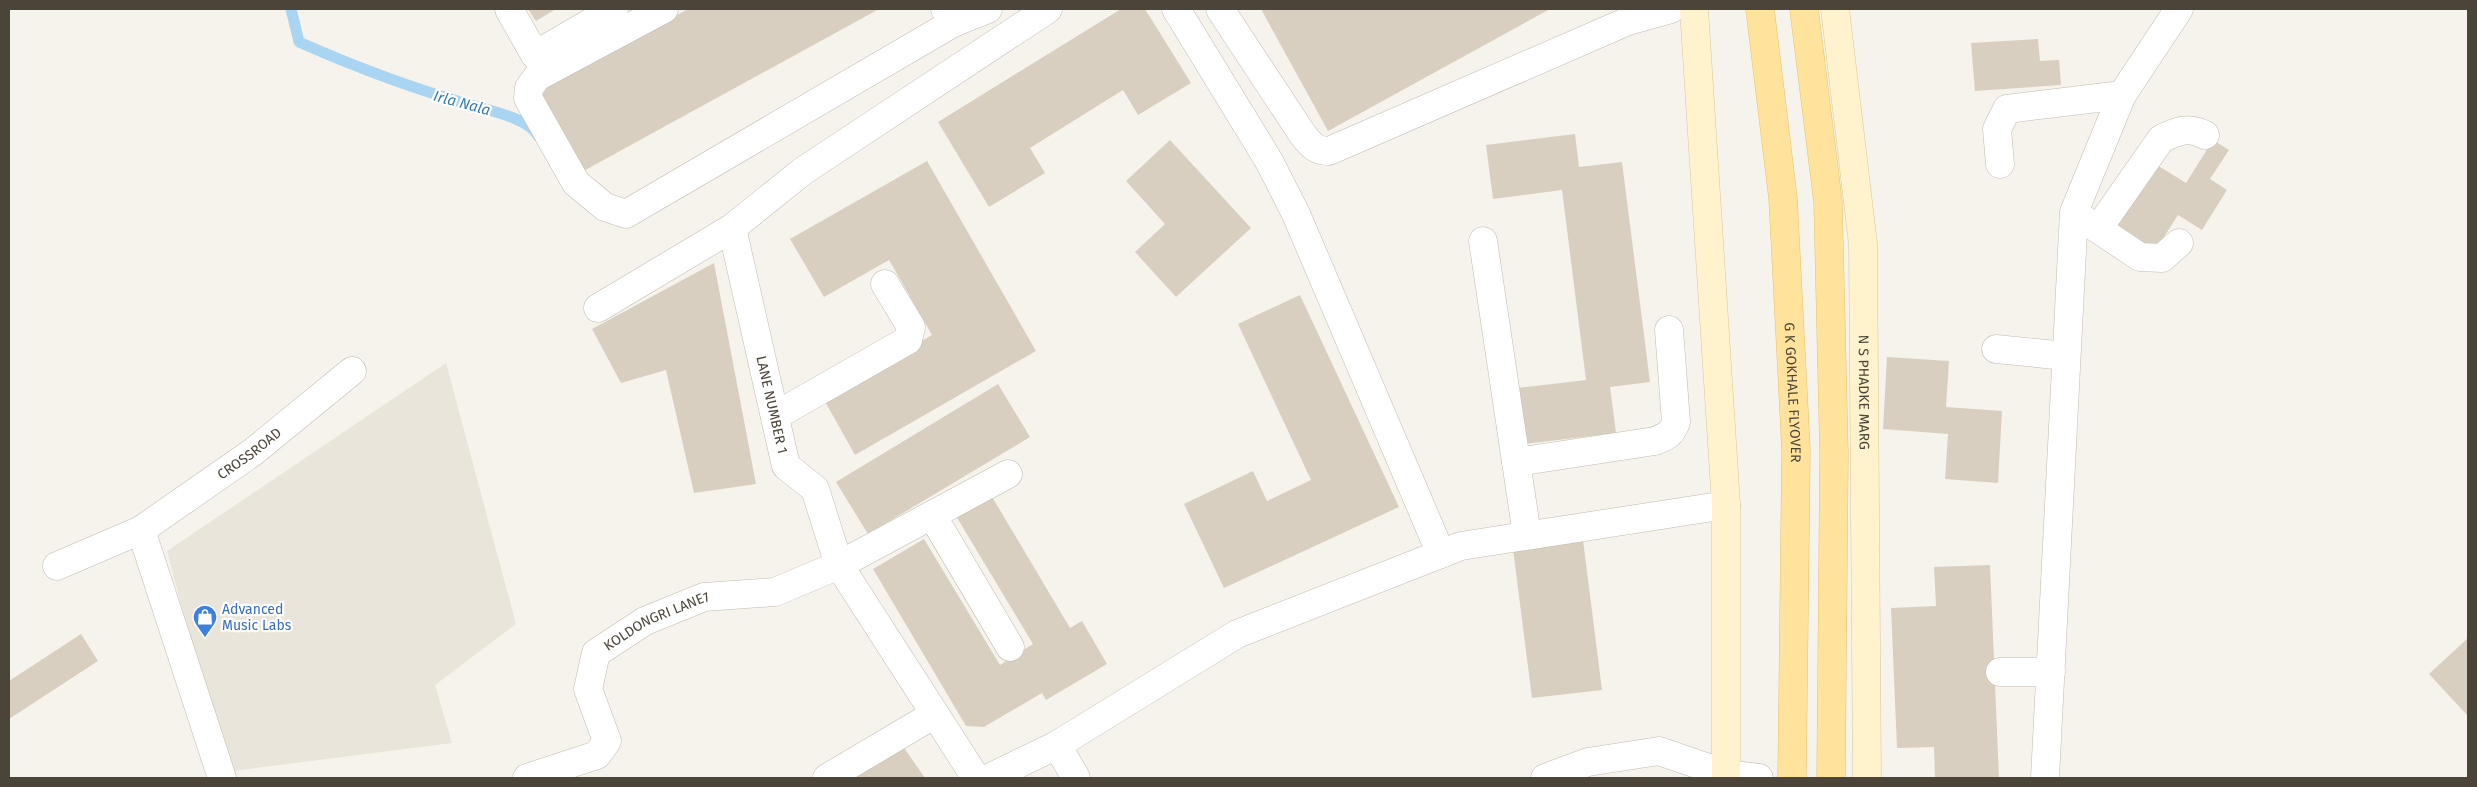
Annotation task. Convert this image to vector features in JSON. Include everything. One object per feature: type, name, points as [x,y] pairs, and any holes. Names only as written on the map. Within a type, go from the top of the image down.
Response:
[{"type":"main road","name":"G K GOKHALE FLYOVER","points":[[1760,9],[1783,198],[1796,450],[1792,778]]},
{"type":"main road","points":[[1804,9],[1828,202],[1834,454],[1831,778]]},
{"type":"street","points":[[509,9],[535,55],[614,9]]},
{"type":"street","points":[[664,9],[537,77],[529,88],[528,98],[576,183],[605,207],[626,214],[949,16],[988,9]]},
{"type":"street","points":[[598,308],[732,228],[804,171],[1048,9]]},
{"type":"street","points":[[1176,9],[1269,161],[1296,214],[1442,554]]},
{"type":"street","points":[[1220,9],[1303,135],[1311,145],[1320,151],[1329,151],[1628,20],[1671,9]]},
{"type":"street","points":[[1694,9],[1726,505],[1726,776]]},
{"type":"street","name":"N S PHADKE MARG","points":[[1835,9],[1863,244],[1867,778]]},
{"type":"street","points":[[2045,778],[2074,212],[2122,95],[2179,9]]},
{"type":"street","points":[[2000,164],[1997,129],[2007,109],[2122,95]]},
{"type":"street","points":[[2098,229],[2161,138],[2178,130],[2195,130],[2205,134]]},
{"type":"street","points":[[2074,212],[2140,257],[2162,258],[2178,243]]},
{"type":"street","name":"LANE NUMBER 1","points":[[732,228],[786,466],[815,489],[839,566],[976,778]]},
{"type":"street","points":[[1483,241],[1527,536]]},
{"type":"street","points":[[775,416],[908,340],[911,327],[885,284]]},
{"type":"street","points":[[1516,462],[1655,441],[1668,436],[1676,422],[1669,330]]},
{"type":"street","points":[[1996,349],[2066,356]]},
{"type":"street","name":"CROSSROAD","points":[[57,566],[141,530],[253,452],[352,371]]},
{"type":"street","points":[[839,566],[1008,474]]},
{"type":"street","points":[[989,778],[1056,746],[1237,634],[1461,546],[1726,505]]},
{"type":"street","points":[[932,515],[1010,647]]},
{"type":"street","points":[[141,530],[222,778]]},
{"type":"street","name":"KOLDONGRI LANE1","points":[[527,778],[597,755],[607,741],[588,689],[596,653],[645,621],[704,597],[775,592],[839,566]]},
{"type":"street","points":[[2000,672],[2051,672]]},
{"type":"street","points":[[827,778],[935,714]]},
{"type":"street","points":[[1056,746],[1076,778]]},
{"type":"street","points":[[1545,778],[1588,762],[1659,751],[1726,776],[1758,778]]},
{"type":"shaded area","points":[[446,363],[516,624],[435,685],[452,743],[225,772],[167,551]]},
{"type":"building","points":[[528,9],[556,9],[536,21]]},
{"type":"building","points":[[688,9],[879,9],[578,174],[533,94]]},
{"type":"building","points":[[1121,9],[1145,9],[1191,83],[1138,115],[1123,90],[1030,148],[1045,173],[989,207],[938,122]]},
{"type":"building","points":[[1261,9],[1550,9],[1328,131]]},
{"type":"building","points":[[2038,39],[2040,61],[2059,60],[2061,85],[1975,91],[1971,43]]},
{"type":"building","points":[[1575,134],[1579,167],[1622,162],[1650,382],[1610,387],[1616,433],[1524,444],[1517,388],[1586,380],[1562,190],[1493,199],[1486,145]]},
{"type":"building","points":[[1170,140],[1251,228],[1176,297],[1135,252],[1165,224],[1126,181]]},
{"type":"building","points":[[2213,140],[2229,150],[2210,179],[2227,190],[2202,230],[2178,215],[2155,251],[2113,224],[2152,162],[2186,183]]},
{"type":"building","points":[[927,161],[1036,351],[855,455],[823,398],[932,335],[889,260],[824,297],[790,239]]},
{"type":"building","points":[[714,263],[756,484],[694,493],[666,370],[621,383],[592,329]]},
{"type":"building","points":[[1300,295],[1399,507],[1224,588],[1184,504],[1253,471],[1267,501],[1311,480],[1238,324]]},
{"type":"building","points":[[1887,357],[1949,361],[1946,407],[2002,411],[1998,483],[1945,479],[1948,434],[1883,429]]},
{"type":"building","points":[[998,384],[1030,437],[868,534],[836,482]]},
{"type":"building","points":[[991,495],[1070,628],[1082,621],[1107,664],[1046,700],[1042,693],[984,727],[966,726],[873,569],[924,539],[1000,665],[1033,644],[956,516]]},
{"type":"building","points":[[1583,540],[1602,690],[1532,698],[1513,549]]},
{"type":"building","points":[[1990,565],[1999,778],[1935,778],[1934,747],[1897,748],[1891,608],[1936,606],[1934,567]]},
{"type":"building","points":[[81,634],[98,661],[9,719],[9,681]]},
{"type":"building","points":[[2468,638],[2468,713],[2467,715],[2429,674]]},
{"type":"building","points":[[900,742],[925,778],[843,778]]},
{"type":"waterway","name":"Irla Nala","points":[[291,9],[299,42],[391,79],[514,118],[529,126],[538,136]]},
{"type":"place","name":"Advanced Music Labs","points":[[205,638]]}]
